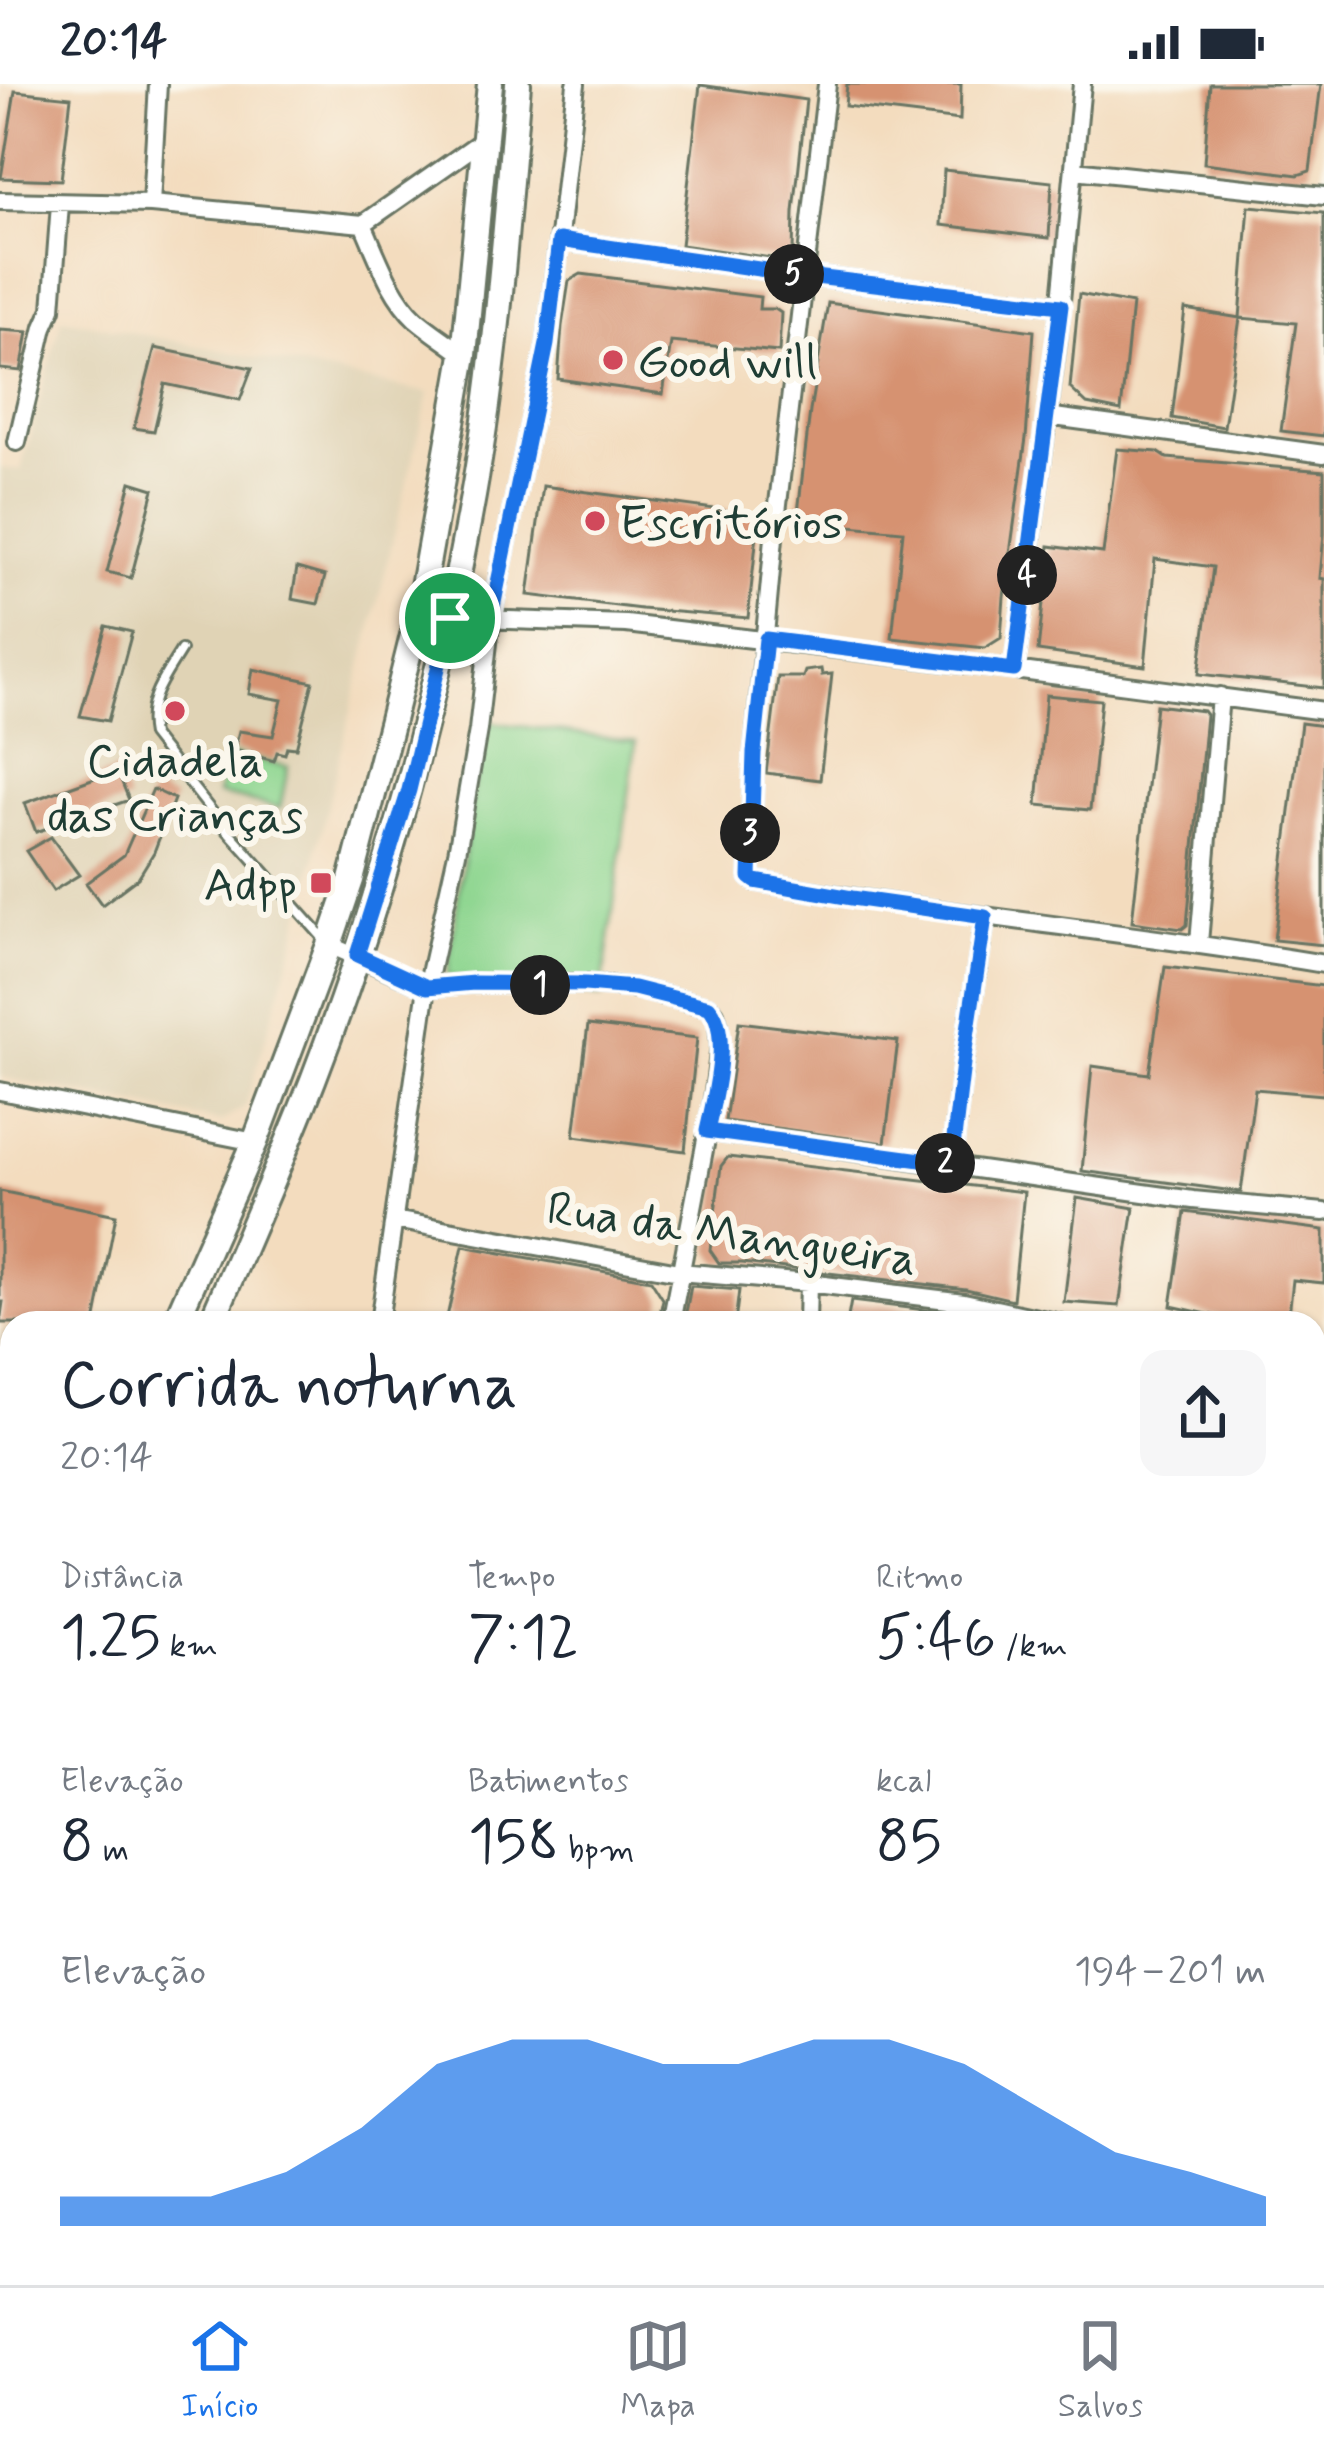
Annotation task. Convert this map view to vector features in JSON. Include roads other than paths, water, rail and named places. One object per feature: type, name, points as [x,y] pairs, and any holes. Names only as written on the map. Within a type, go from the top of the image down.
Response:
[{"type":"main road","points":[[181,1311],[255,1142],[329,945],[418,615],[464,355],[490,84]]},
{"type":"main road","points":[[216,1311],[302,1109],[409,790],[471,512],[492,365],[518,84]]},
{"type":"street","points":[[152,204],[158,84]]},
{"type":"street","points":[[382,1311],[427,987],[458,853],[491,617],[547,344],[576,84]]},
{"type":"street","points":[[827,84],[778,503],[754,753],[750,877],[852,898],[1324,964]]},
{"type":"street","points":[[1014,670],[1061,306],[1082,84]]},
{"type":"street","points":[[0,201],[152,204],[363,224],[486,139]]},
{"type":"street","points":[[1074,170],[1324,196]]},
{"type":"street","points":[[17,442],[52,309],[60,204]]},
{"type":"street","points":[[363,224],[406,307],[464,355]]},
{"type":"street","points":[[559,240],[1061,306]]},
{"type":"street","points":[[1047,416],[1324,454]]},
{"type":"street","points":[[450,618],[626,625],[766,639],[1324,711]]},
{"type":"street","points":[[1199,943],[1220,696]]},
{"type":"street","points":[[951,1164],[985,917]]},
{"type":"street","points":[[329,945],[427,987],[474,983],[634,988],[709,1007],[715,1013],[721,1034],[672,1311]]},
{"type":"street","points":[[0,1091],[255,1142]]},
{"type":"street","points":[[707,1131],[1193,1200],[1324,1212]]},
{"type":"street","name":"Rua da Mangueira","points":[[394,1220],[679,1272],[808,1283],[1005,1311]]},
{"type":"street","points":[[807,1311],[808,1283]]},
{"type":"street","points":[[963,1311],[964,1302]]},
{"type":"lane","points":[[181,650],[150,705],[152,735],[220,822],[329,945]]},
{"type":"place","name":"Good will","points":[[613,360]]},
{"type":"place","name":"Escritórios","points":[[595,521]]},
{"type":"place","name":"Cidadela das Crianças","points":[[175,711]]},
{"type":"place","name":"Adpp","points":[[321,883]]}]
